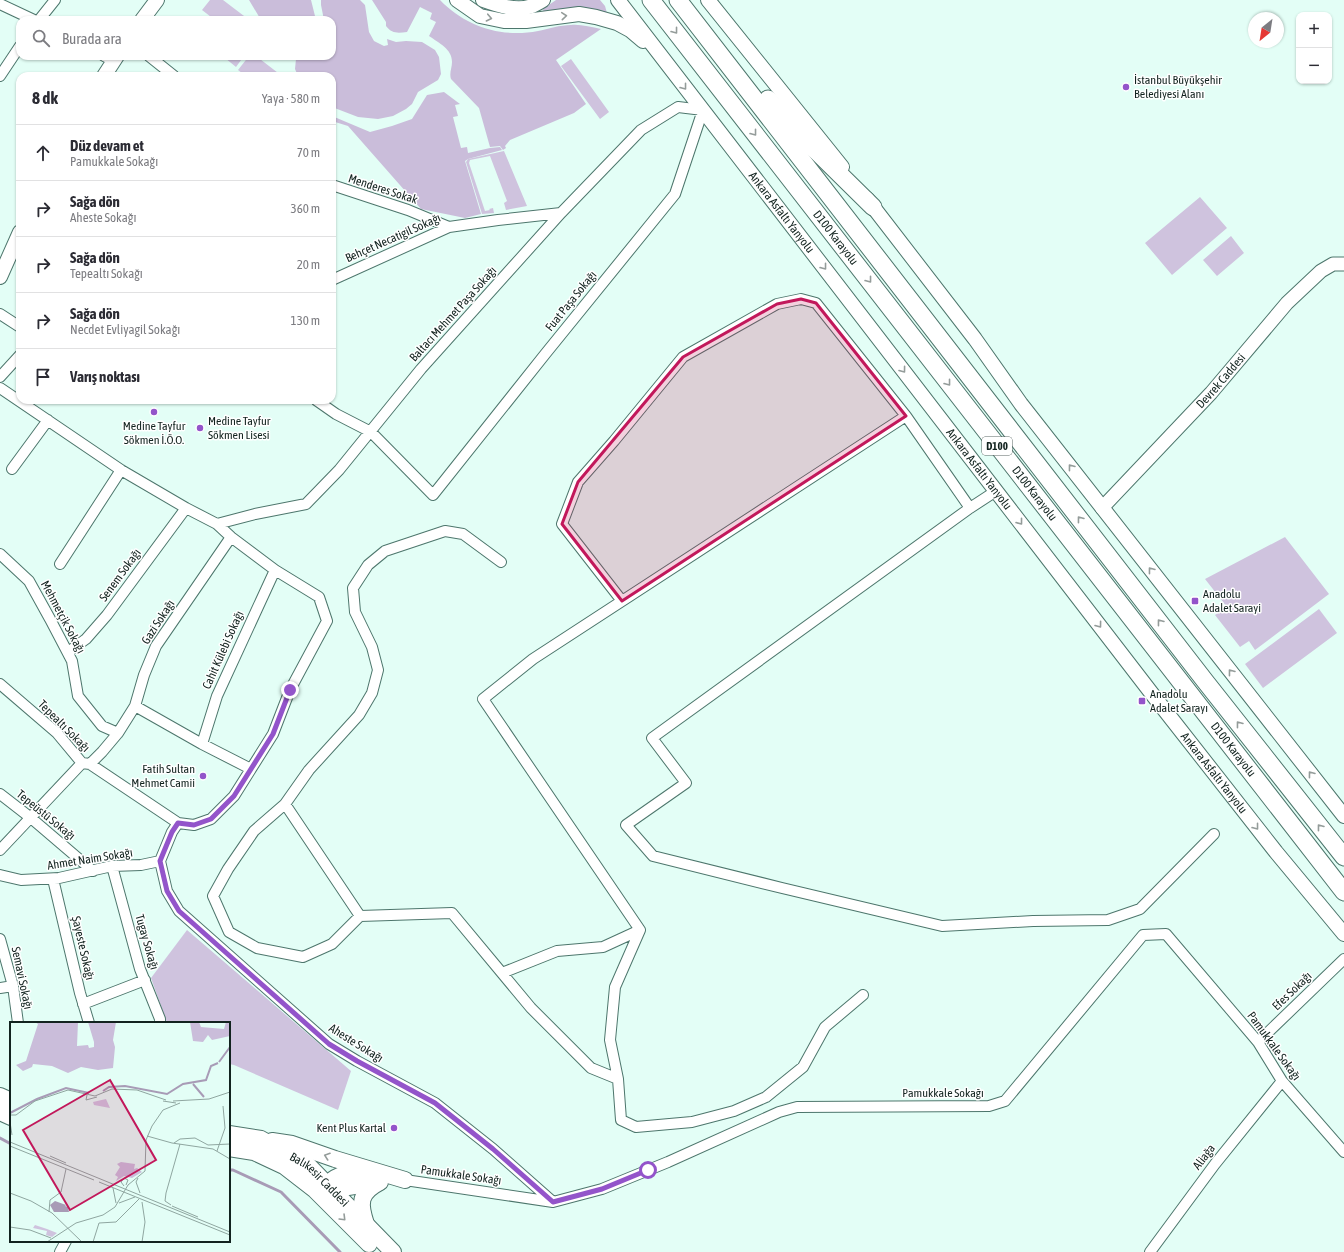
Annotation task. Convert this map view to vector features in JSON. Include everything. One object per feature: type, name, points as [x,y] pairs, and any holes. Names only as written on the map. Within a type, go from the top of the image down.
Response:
[{"type":"highway","name":"D100 Karayolu","points":[[651,0],[1344,892]]},
{"type":"highway","name":"D100 Karayolu","points":[[680,3],[1186,656],[1344,857]]},
{"type":"highway","points":[[680,3],[808,143],[873,207]]},
{"type":"main road","points":[[145,16],[157,0]]},
{"type":"main road","points":[[458,0],[480,16],[504,21],[526,21],[579,14],[596,17],[630,30],[660,55]]},
{"type":"main road","points":[[483,0],[496,5],[517,8],[531,6],[543,0]]},
{"type":"main road","name":"Ankara Asfaltı Yanyolu","points":[[618,0],[1156,699],[1276,852],[1344,934]]},
{"type":"main road","points":[[708,1],[873,207],[975,339],[1021,404],[1344,816]]},
{"type":"main road","points":[[106,72],[111,60]]},
{"type":"main road","points":[[0,277],[16,241]]},
{"type":"main road","points":[[0,1096],[10,1101]]},
{"type":"main road","points":[[0,1112],[10,1117]]},
{"type":"main road","name":"Balıkesir Caddesi","points":[[230,1134],[309,1166],[377,1252]]},
{"type":"main road","points":[[257,1145],[292,1144],[377,1177],[405,1180]]},
{"type":"main road","name":"Balıkesir Caddesi","points":[[230,1148],[257,1145]]},
{"type":"main road","points":[[329,1193],[377,1177]]},
{"type":"main road","points":[[367,1227],[361,1210],[361,1201],[365,1192],[377,1177]]},
{"type":"main road","name":"Balıkesir Caddesi","points":[[329,1193],[392,1252]]},
{"type":"street","points":[[42,16],[55,0]]},
{"type":"street","points":[[0,4],[26,16]]},
{"type":"street","points":[[0,76],[16,52]]},
{"type":"street","points":[[154,60],[169,72]]},
{"type":"street","name":"Baltacı Mehmet Paşa Sokağı","points":[[217,524],[255,514],[306,504],[339,470],[421,368],[561,213],[641,130],[678,107],[703,110]]},
{"type":"street","name":"Fuat Paşa Sokağı","points":[[371,432],[433,495],[675,194],[703,110]]},
{"type":"street","name":"Menderes Sokak","points":[[336,188],[408,210],[449,227]]},
{"type":"street","name":"Behçet Necatigil Sokağı","points":[[336,278],[449,227],[561,213]]},
{"type":"street","name":"Devrek Caddesi","points":[[1102,508],[1211,393],[1287,303],[1321,271],[1333,264],[1344,264]]},
{"type":"street","points":[[622,601],[562,524],[578,482],[683,357],[778,304],[801,299],[816,303],[906,416],[970,508]]},
{"type":"street","points":[[0,314],[16,324]]},
{"type":"street","points":[[0,377],[16,359]]},
{"type":"street","points":[[0,388],[16,399]]},
{"type":"street","points":[[24,404],[121,470],[186,508],[217,524],[231,538],[275,570],[319,597],[327,621],[290,690],[273,734],[234,796],[211,819],[194,825],[178,823],[172,832],[160,861]]},
{"type":"street","points":[[322,404],[336,414],[371,432]]},
{"type":"street","points":[[640,930],[482,699],[533,659],[906,416]]},
{"type":"street","points":[[12,469],[48,420]]},
{"type":"street","points":[[60,564],[121,470]]},
{"type":"street","points":[[996,491],[970,508],[652,738],[686,783],[626,825],[653,856],[942,926],[1033,921],[1108,920],[1140,909],[1214,834]]},
{"type":"street","name":"Senem Sokağı","points":[[68,652],[86,639],[107,615],[186,508]]},
{"type":"street","points":[[501,562],[463,534],[445,531],[385,551],[368,565],[353,588],[355,612],[372,647],[378,670],[372,693],[359,714],[309,770],[285,804],[254,831],[228,869],[213,896],[230,932],[257,948],[303,957],[332,944],[360,916],[452,913],[531,1008],[591,1068],[618,1079]]},
{"type":"street","name":"Gazi Sokağı","points":[[0,850],[86,763],[102,752],[118,733],[135,706],[144,675],[156,646],[231,538]]},
{"type":"street","name":"Mehmetçik Sokağı","points":[[0,554],[29,581],[72,661],[78,696],[102,726],[118,733]]},
{"type":"street","name":"Cahit Külebi Sokağı","points":[[202,744],[216,696],[275,570]]},
{"type":"street","name":"Tepealtı Sokağı","points":[[0,684],[57,733],[86,763],[178,823]]},
{"type":"street","points":[[135,706],[202,744],[251,769]]},
{"type":"street","name":"Tepeüstü Sokağı","points":[[0,794],[31,818],[93,871]]},
{"type":"street","points":[[285,804],[360,916]]},
{"type":"street","name":"Ahmet Naim Sokağı","points":[[0,875],[21,880],[53,879],[112,866],[160,861]]},
{"type":"street","name":"Aheste Sokağı","points":[[160,861],[167,891],[179,911],[329,1044],[357,1061],[435,1103],[493,1149],[553,1202]]},
{"type":"street","name":"Tugay Sokağı","points":[[112,866],[140,969],[160,1022]]},
{"type":"street","name":"Şayeste Sokağı","points":[[53,879],[89,1022]]},
{"type":"street","points":[[502,972],[558,951],[603,947],[640,930]]},
{"type":"street","points":[[640,930],[614,987],[610,1040],[618,1079],[621,1120],[636,1127],[692,1122],[734,1111],[766,1097],[803,1066],[825,1027],[864,995]]},
{"type":"street","name":"Pamukkale Sokağı","points":[[405,1180],[553,1202],[602,1189],[668,1162],[779,1112],[797,1107],[989,1106],[1005,1101],[1143,935],[1166,934],[1258,1042],[1282,1081],[1344,1152]]},
{"type":"street","name":"Semavi Sokağı","points":[[0,939],[13,986],[18,1022]]},
{"type":"street","name":"Efes Sokağı","points":[[1258,1042],[1344,959]]},
{"type":"street","points":[[83,1004],[145,980]]},
{"type":"street","points":[[0,988],[13,986]]},
{"type":"street","name":"Aliağa","points":[[1150,1252],[1215,1164],[1282,1081]]},
{"type":"street","points":[[60,1252],[65,1242]]},
{"type":"highlighted area","points":[[801,299],[816,303],[906,416],[622,601],[562,524],[578,482],[683,357],[777,304]]},
{"type":"shaded area","points":[[210,0],[223,0],[244,16],[210,16],[202,10]]},
{"type":"shaded area","points":[[249,0],[311,0],[315,16],[259,16]]},
{"type":"shaded area","points":[[321,0],[360,0],[365,5],[369,32],[374,41],[384,46],[388,45],[387,39],[396,42],[422,42],[435,50],[439,57],[441,74],[438,80],[418,92],[412,104],[393,116],[378,119],[358,117],[336,109],[336,72],[296,72],[295,69],[296,60],[336,60],[336,16],[323,16]]},
{"type":"shaded area","points":[[372,0],[440,0],[461,17],[473,24],[511,33],[525,33],[574,25],[601,29],[556,60],[586,104],[574,113],[510,140],[505,146],[506,148],[503,150],[500,146],[490,147],[479,108],[451,79],[450,75],[452,62],[450,53],[429,36],[436,22],[430,19],[432,13],[420,7],[407,32],[395,32],[386,26],[386,22]]},
{"type":"shaded area","points":[[556,0],[600,0],[605,6],[607,13],[544,15],[543,9]]},
{"type":"shaded area","points":[[571,59],[609,112],[600,119],[561,66]]},
{"type":"shaded area","points":[[227,60],[241,60],[236,67]]},
{"type":"shaded area","points":[[246,60],[261,60],[277,72],[241,72],[238,70]]},
{"type":"shaded area","points":[[444,92],[460,104],[455,105],[458,116],[453,117],[461,148],[467,147],[468,153],[500,147],[502,150],[465,161],[481,214],[465,218],[421,209],[348,126],[336,122],[336,118],[370,132],[392,126],[412,119],[427,95]]},
{"type":"shaded area","points":[[504,151],[527,206],[506,210],[504,203],[507,201],[490,156],[470,160],[469,163],[485,211],[493,208],[494,213],[482,214],[466,162],[468,159]]},
{"type":"shaded area","points":[[1200,197],[1227,228],[1172,275],[1145,243]]},
{"type":"shaded area","points":[[1231,236],[1244,253],[1217,276],[1203,260]]},
{"type":"shaded area","points":[[1285,537],[1329,594],[1255,650],[1249,641],[1240,647],[1215,615],[1227,607],[1205,579]]},
{"type":"shaded area","points":[[1319,609],[1337,633],[1263,688],[1245,664]]},
{"type":"shaded area","points":[[187,930],[351,1071],[338,1110],[230,1064],[230,1022],[167,1022],[151,978]]},
{"type":"waterway","points":[[0,1138],[10,1143]]},
{"type":"waterway","points":[[230,1170],[281,1192],[340,1252]]},
{"type":"place","name":"İstanbul Büyükşehir Belediyesi Alanı","points":[[1126,87]]},
{"type":"place","name":"Medine Tayfur Sökmen İ.Ö.O.","points":[[154,412]]},
{"type":"place","name":"Medine Tayfur Sökmen Lisesi","points":[[200,428]]},
{"type":"place","name":"Anadolu Adalet Sarayi","points":[[1195,601]]},
{"type":"place","name":"Anadolu Adalet Sarayı","points":[[1142,701]]},
{"type":"place","name":"Fatih Sultan Mehmet Camii","points":[[203,776]]},
{"type":"place","name":"Kent Plus Kartal","points":[[394,1128]]},
{"type":"route","points":[[290,690],[273,734],[234,796],[211,819],[194,825],[178,823],[172,832],[160,861],[167,891],[179,911],[222,951],[329,1044],[357,1061],[435,1103],[493,1149],[553,1202],[602,1189],[648,1170]]}]
